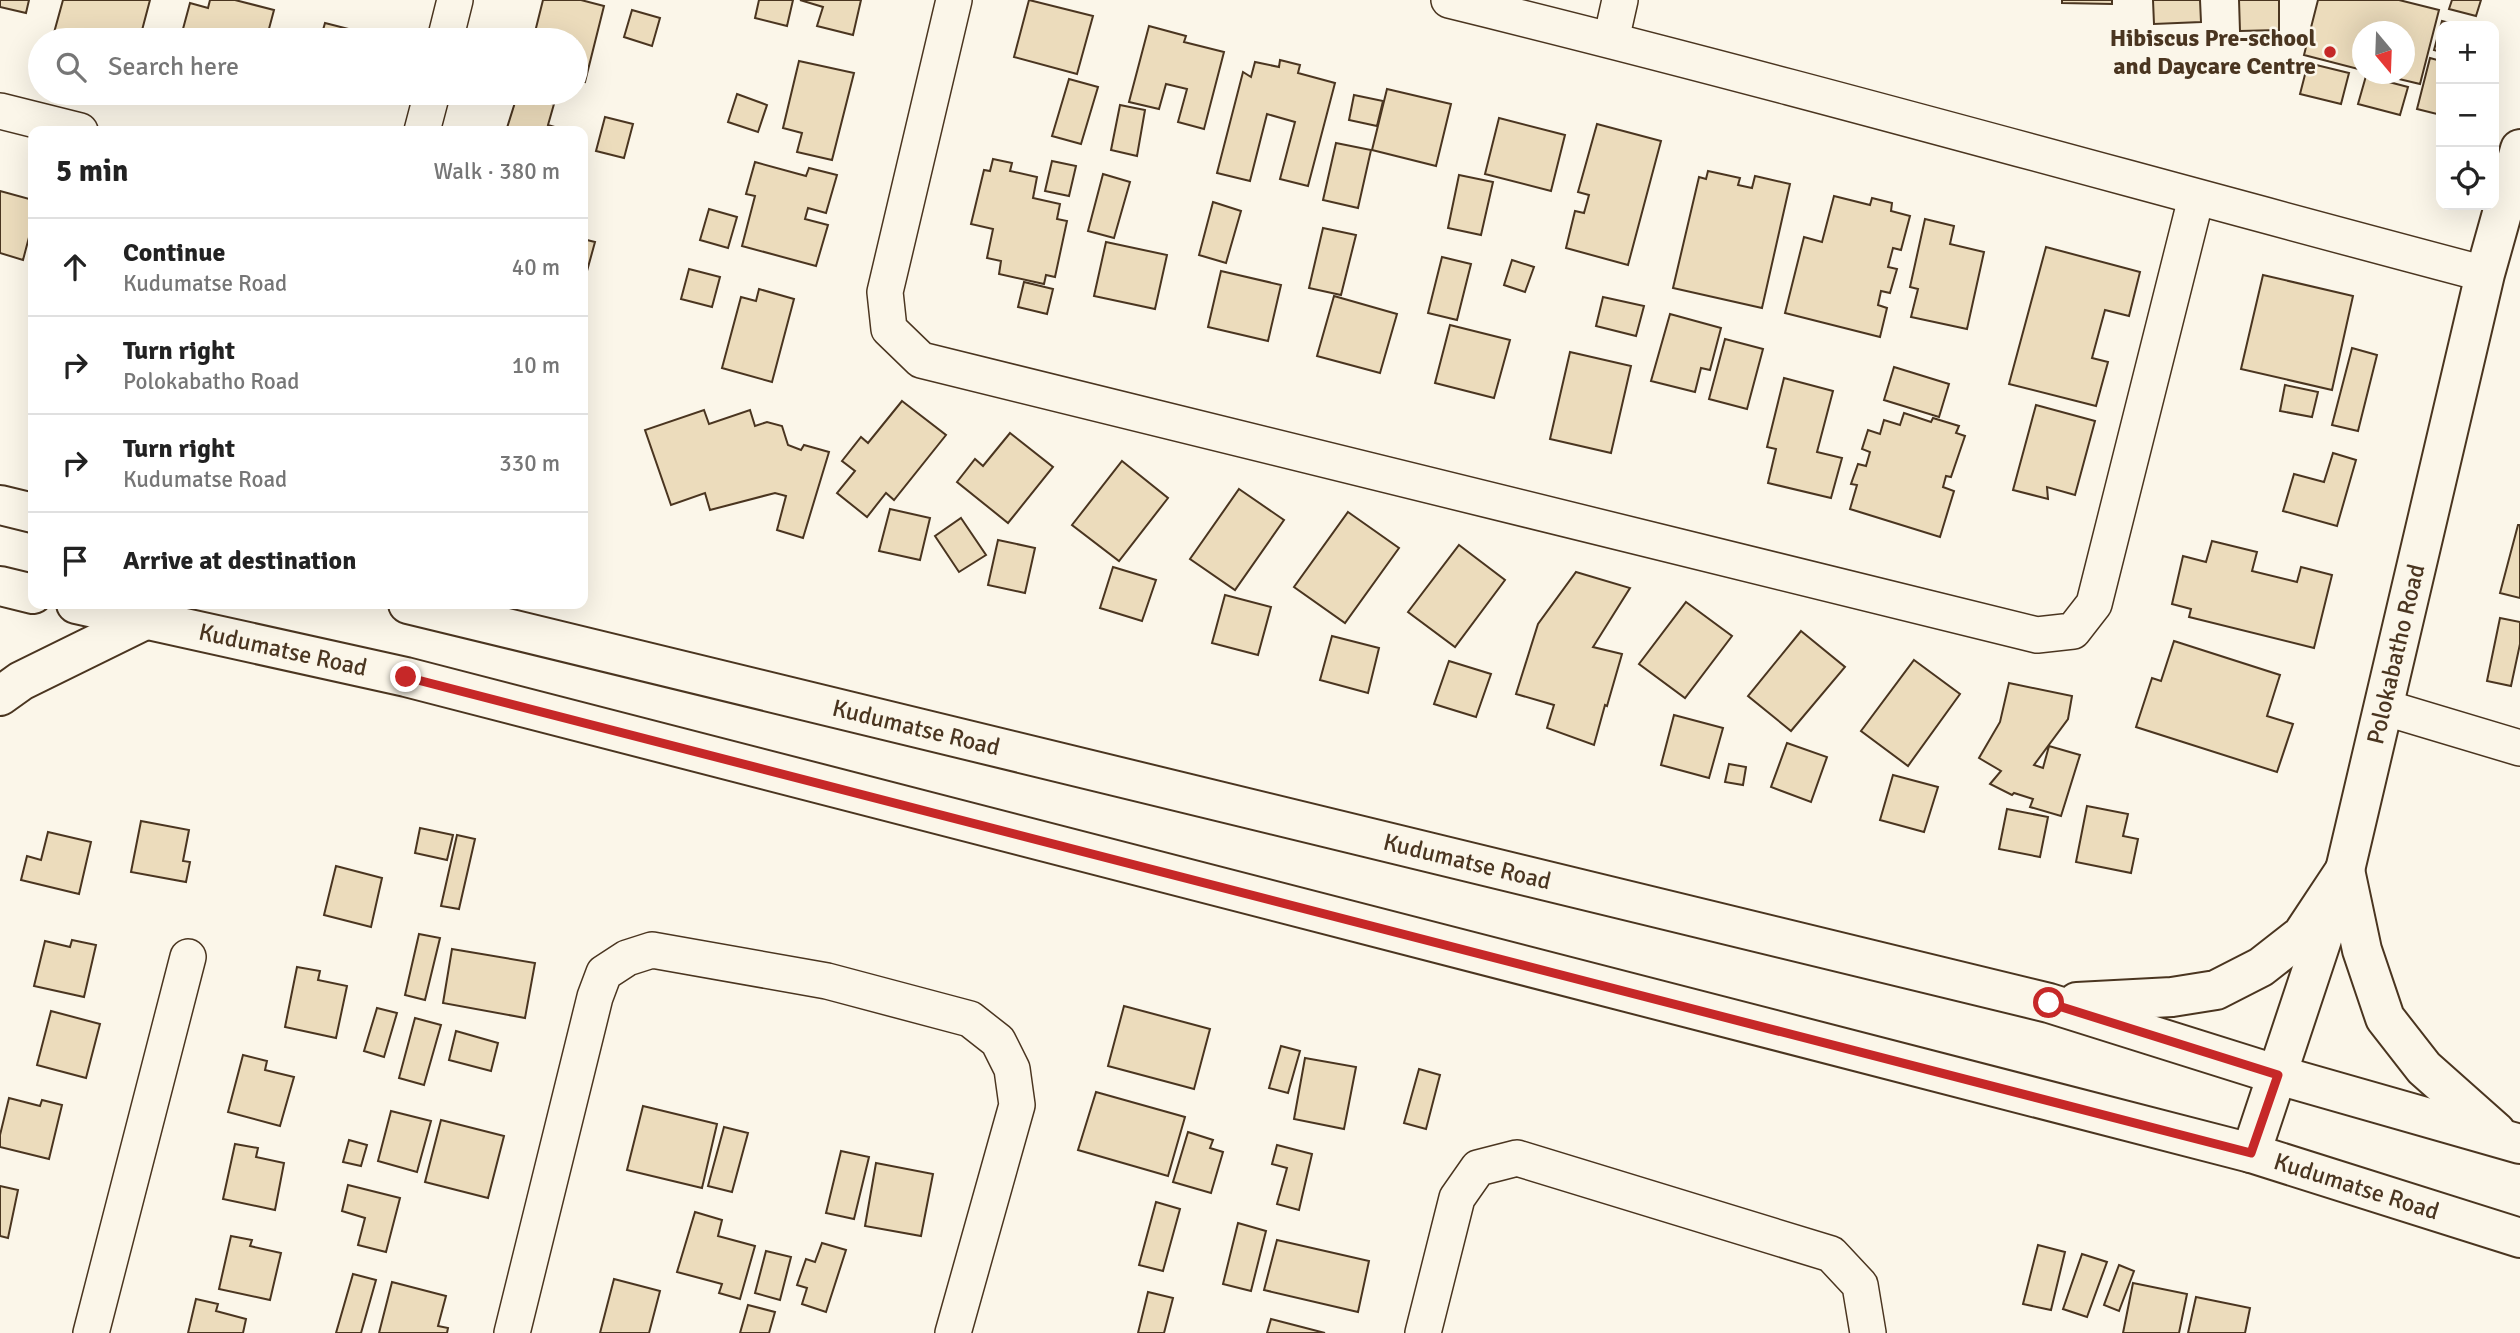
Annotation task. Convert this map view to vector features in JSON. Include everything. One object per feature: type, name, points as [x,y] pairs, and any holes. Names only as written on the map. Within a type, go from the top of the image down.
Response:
[{"type":"main road","name":"Polokabatho Road","points":[[2251,1153],[2344,870],[2485,274],[2520,149]]},
{"type":"main road","points":[[0,505],[28,512]]},
{"type":"main road","points":[[0,586],[28,593]]},
{"type":"main road","name":"Kudumatse Road","points":[[98,609],[420,681],[2251,1153],[2520,1238]]},
{"type":"main road","name":"Kudumatse Road","points":[[429,609],[2049,1003],[2278,1075],[2511,1141]]},
{"type":"main road","points":[[0,696],[47,667],[145,620]]},
{"type":"main road","points":[[2049,1003],[2172,997],[2216,990],[2261,968],[2302,935],[2344,870]]},
{"type":"main road","points":[[2344,870],[2362,950],[2385,1017],[2424,1068],[2511,1141]]},
{"type":"street","points":[[448,28],[455,0]]},
{"type":"street","points":[[954,0],[885,292],[889,329],[921,360],[2037,635],[2073,631],[2094,604],[2196,198]]},
{"type":"street","points":[[1449,0],[1611,40],[2485,274]]},
{"type":"street","points":[[1611,40],[1620,0]]},
{"type":"street","points":[[423,126],[429,105]]},
{"type":"street","points":[[0,111],[60,126]]},
{"type":"street","points":[[2383,707],[2520,748]]},
{"type":"street","points":[[512,1333],[595,997],[604,973],[627,958],[652,950],[827,981],[970,1019],[998,1041],[1012,1069],[1017,1105],[953,1333]]},
{"type":"street","points":[[91,1333],[188,957]]},
{"type":"street","points":[[1423,1333],[1457,1198],[1478,1168],[1517,1158],[1831,1254],[1860,1285],[1868,1333]]},
{"type":"building","points":[[0,0],[29,0],[26,13],[0,7]]},
{"type":"building","points":[[63,0],[150,0],[143,28],[55,28]]},
{"type":"building","points":[[210,0],[235,0],[274,10],[269,28],[183,28],[190,3],[208,8]]},
{"type":"building","points":[[543,0],[581,0],[604,6],[588,70],[588,28],[536,28]]},
{"type":"building","points":[[759,0],[793,0],[787,26],[755,18]]},
{"type":"building","points":[[800,0],[861,0],[853,35],[817,26],[823,7]]},
{"type":"building","points":[[1029,0],[1093,16],[1077,74],[1014,57]]},
{"type":"building","points":[[2062,0],[2112,0],[2112,4],[2062,3]]},
{"type":"building","points":[[2153,0],[2200,0],[2201,22],[2154,24]]},
{"type":"building","points":[[2239,0],[2279,0],[2279,30],[2240,31]]},
{"type":"building","points":[[2318,0],[2399,0],[2439,10],[2420,84],[2415,83],[2415,21],[2352,21],[2352,67],[2304,55]]},
{"type":"building","points":[[2452,0],[2481,0],[2476,16],[2449,9]]},
{"type":"building","points":[[632,10],[660,18],[652,46],[624,37]]},
{"type":"building","points":[[325,23],[345,28],[324,28]]},
{"type":"building","points":[[1149,26],[1186,36],[1184,42],[1224,52],[1204,129],[1178,122],[1187,89],[1166,84],[1159,109],[1129,102]]},
{"type":"building","points":[[2430,58],[2436,60],[2436,114],[2417,109]]},
{"type":"building","points":[[1280,60],[1300,65],[1298,73],[1335,83],[1308,186],[1280,179],[1295,122],[1267,114],[1250,181],[1217,173],[1243,72],[1251,77],[1255,62],[1279,67]]},
{"type":"building","points":[[799,61],[854,73],[832,160],[797,152],[802,133],[783,128]]},
{"type":"building","points":[[2308,63],[2349,73],[2341,104],[2300,94]]},
{"type":"building","points":[[1069,79],[1098,87],[1081,144],[1052,136]]},
{"type":"building","points":[[2364,84],[2397,84],[2408,87],[2400,115],[2358,104]]},
{"type":"building","points":[[1387,89],[1451,104],[1436,166],[1372,150]]},
{"type":"building","points":[[737,94],[767,105],[758,132],[728,122]]},
{"type":"building","points":[[1354,95],[1383,101],[1377,126],[1349,120]]},
{"type":"building","points":[[514,105],[554,105],[548,125],[551,126],[508,126]]},
{"type":"building","points":[[1120,105],[1145,110],[1137,156],[1111,150]]},
{"type":"building","points":[[605,117],[633,124],[624,158],[596,151]]},
{"type":"building","points":[[1499,118],[1565,135],[1551,191],[1485,174]]},
{"type":"building","points":[[1597,124],[1661,141],[1628,265],[1566,248],[1575,211],[1584,213],[1589,195],[1578,192]]},
{"type":"building","points":[[1336,143],[1371,150],[1358,208],[1323,200]]},
{"type":"building","points":[[993,159],[1012,163],[1010,171],[1037,177],[1033,198],[1060,204],[1057,219],[1067,221],[1055,277],[1046,275],[1044,284],[999,274],[1001,261],[987,258],[993,229],[971,224],[984,170],[990,171]]},
{"type":"building","points":[[1052,161],[1076,166],[1069,196],[1045,191]]},
{"type":"building","points":[[755,162],[806,176],[809,168],[837,175],[826,213],[808,208],[805,219],[828,225],[816,266],[742,246],[755,196],[746,194]]},
{"type":"building","points":[[1708,171],[1740,178],[1738,185],[1752,188],[1755,176],[1790,184],[1762,308],[1673,288],[1699,177],[1706,179]]},
{"type":"building","points":[[1103,174],[1130,182],[1114,238],[1088,231]]},
{"type":"building","points":[[1459,175],[1493,182],[1481,235],[1448,228]]},
{"type":"building","points":[[0,191],[28,199],[28,241],[23,260],[0,253]]},
{"type":"building","points":[[1834,196],[1870,205],[1872,198],[1892,203],[1891,211],[1910,216],[1901,250],[1893,248],[1888,267],[1897,269],[1890,293],[1881,291],[1878,305],[1887,308],[1880,337],[1785,313],[1804,237],[1822,242]]},
{"type":"building","points":[[1213,202],[1241,211],[1226,263],[1199,255]]},
{"type":"building","points":[[709,209],[737,217],[728,248],[700,240]]},
{"type":"building","points":[[1925,219],[1954,226],[1950,244],[1984,252],[1967,329],[1911,317],[1918,289],[1910,287]]},
{"type":"building","points":[[1323,228],[1356,235],[1341,295],[1309,288]]},
{"type":"building","points":[[588,240],[595,242],[588,267]]},
{"type":"building","points":[[1106,242],[1167,255],[1155,309],[1094,296]]},
{"type":"building","points":[[2046,247],[2140,272],[2129,316],[2105,310],[2092,358],[2108,362],[2096,406],[2009,384]]},
{"type":"building","points":[[1442,257],[1471,264],[1457,320],[1428,313]]},
{"type":"building","points":[[1512,260],[1534,267],[1525,292],[1504,285]]},
{"type":"building","points":[[689,269],[720,277],[712,307],[681,299]]},
{"type":"building","points":[[1221,271],[1281,285],[1268,341],[1208,327]]},
{"type":"building","points":[[2263,275],[2353,296],[2332,390],[2241,369]]},
{"type":"building","points":[[1024,282],[1053,289],[1047,314],[1018,307]]},
{"type":"building","points":[[759,289],[794,299],[772,382],[722,368],[741,297],[756,301]]},
{"type":"building","points":[[1334,296],[1397,314],[1380,373],[1317,356]]},
{"type":"building","points":[[1603,297],[1644,306],[1636,336],[1596,326]]},
{"type":"building","points":[[1670,314],[1721,328],[1710,370],[1701,368],[1695,392],[1651,381]]},
{"type":"building","points":[[1450,325],[1510,340],[1494,398],[1435,383]]},
{"type":"building","points":[[1725,339],[1763,349],[1747,409],[1709,399]]},
{"type":"building","points":[[2352,348],[2377,355],[2358,431],[2332,425]]},
{"type":"building","points":[[1570,352],[1631,366],[1611,453],[1550,439]]},
{"type":"building","points":[[1894,367],[1949,384],[1939,417],[1884,400]]},
{"type":"building","points":[[1784,378],[1833,391],[1817,452],[1842,458],[1831,498],[1768,483],[1776,449],[1767,447]]},
{"type":"building","points":[[2285,385],[2318,392],[2312,417],[2280,411]]},
{"type":"building","points":[[902,401],[946,435],[894,500],[886,493],[867,517],[837,493],[855,471],[842,461],[861,437],[868,443]]},
{"type":"building","points":[[2036,405],[2095,421],[2075,495],[2047,487],[2048,499],[2013,490]]},
{"type":"building","points":[[704,410],[709,424],[750,410],[755,426],[767,422],[782,426],[788,445],[801,450],[804,445],[829,452],[803,538],[777,530],[786,496],[775,493],[710,510],[705,493],[671,505],[645,430]]},
{"type":"building","points":[[1904,413],[1931,422],[1933,418],[1959,426],[1956,433],[1965,436],[1951,477],[1946,476],[1943,487],[1954,491],[1940,537],[1850,509],[1857,485],[1851,484],[1858,464],[1866,466],[1870,452],[1862,449],[1868,430],[1880,434],[1884,420],[1900,425]]},
{"type":"building","points":[[1010,433],[1053,467],[1008,523],[957,482],[975,459],[983,466]]},
{"type":"building","points":[[2333,453],[2356,460],[2337,526],[2283,511],[2294,474],[2324,482]]},
{"type":"building","points":[[1122,461],[1168,498],[1119,561],[1072,525]]},
{"type":"building","points":[[1239,489],[1284,520],[1235,590],[1190,559]]},
{"type":"building","points":[[890,509],[930,518],[920,560],[879,551]]},
{"type":"building","points":[[1348,512],[1399,548],[1345,623],[1294,587]]},
{"type":"building","points":[[961,518],[986,555],[959,572],[935,536]]},
{"type":"building","points":[[2520,525],[2520,598],[2500,593]]},
{"type":"building","points":[[998,540],[1035,548],[1025,593],[988,585]]},
{"type":"building","points":[[2212,541],[2257,552],[2252,571],[2297,582],[2301,567],[2332,575],[2314,648],[2189,617],[2191,609],[2172,604],[2183,556],[2206,562]]},
{"type":"building","points":[[1459,545],[1505,580],[1455,647],[1408,612]]},
{"type":"building","points":[[1113,567],[1156,580],[1142,621],[1100,608]]},
{"type":"building","points":[[1576,572],[1630,588],[1593,647],[1622,654],[1594,745],[1547,728],[1554,705],[1516,694],[1538,624]]},
{"type":"building","points":[[1225,595],[1271,607],[1258,655],[1212,643]]},
{"type":"building","points":[[1686,602],[1732,636],[1685,698],[1639,664]]},
{"type":"building","points":[[2500,618],[2520,622],[2520,644],[2511,686],[2487,681]]},
{"type":"building","points":[[1801,631],[1845,667],[1791,731],[1748,696]]},
{"type":"building","points":[[1332,636],[1379,648],[1368,693],[1320,680]]},
{"type":"building","points":[[2174,641],[2280,675],[2267,716],[2293,724],[2277,772],[2136,727],[2152,678],[2161,681]]},
{"type":"building","points":[[1914,660],[1960,694],[1908,766],[1861,731]]},
{"type":"building","points":[[1449,661],[1491,674],[1476,717],[1434,704]]},
{"type":"building","points":[[2009,683],[2072,696],[2068,719],[2034,765],[2043,768],[2049,746],[2080,755],[2061,816],[2030,807],[2033,799],[2014,793],[2012,795],[1990,784],[2001,771],[1979,758],[2000,722]]},
{"type":"building","points":[[1674,715],[1723,728],[1709,778],[1661,765]]},
{"type":"building","points":[[1787,743],[1827,757],[1811,802],[1771,787]]},
{"type":"building","points":[[1729,764],[1746,767],[1743,785],[1725,782]]},
{"type":"building","points":[[1893,775],[1938,787],[1924,832],[1880,820]]},
{"type":"building","points":[[2087,806],[2128,814],[2123,836],[2138,839],[2131,873],[2076,862]]},
{"type":"building","points":[[2007,809],[2048,817],[2040,857],[1999,849]]},
{"type":"building","points":[[141,821],[189,830],[183,861],[190,862],[186,882],[131,872]]},
{"type":"building","points":[[420,828],[453,835],[447,860],[415,853]]},
{"type":"building","points":[[48,832],[91,842],[79,894],[21,880],[27,856],[41,860]]},
{"type":"building","points":[[457,835],[475,839],[459,909],[441,906]]},
{"type":"building","points":[[336,866],[382,878],[371,927],[324,915]]},
{"type":"building","points":[[419,934],[440,938],[425,1000],[405,995]]},
{"type":"building","points":[[72,940],[96,945],[84,997],[34,986],[45,941],[70,947]]},
{"type":"building","points":[[452,949],[535,963],[525,1018],[443,1003]]},
{"type":"building","points":[[297,967],[320,971],[318,980],[347,986],[336,1038],[285,1027]]},
{"type":"building","points":[[1124,1006],[1210,1029],[1194,1089],[1108,1066]]},
{"type":"building","points":[[377,1008],[397,1013],[384,1057],[364,1051]]},
{"type":"building","points":[[51,1011],[100,1024],[86,1078],[37,1065]]},
{"type":"building","points":[[415,1018],[441,1025],[424,1085],[399,1078]]},
{"type":"building","points":[[456,1031],[498,1043],[491,1071],[449,1060]]},
{"type":"building","points":[[1281,1046],[1300,1051],[1288,1093],[1269,1088]]},
{"type":"building","points":[[243,1055],[267,1061],[265,1070],[294,1077],[280,1126],[228,1112]]},
{"type":"building","points":[[1305,1058],[1356,1067],[1344,1129],[1294,1119]]},
{"type":"building","points":[[1419,1069],[1440,1075],[1426,1129],[1404,1123]]},
{"type":"building","points":[[1096,1092],[1185,1117],[1168,1176],[1078,1150]]},
{"type":"building","points":[[9,1098],[40,1106],[42,1100],[62,1105],[49,1159],[0,1147],[0,1135]]},
{"type":"building","points":[[643,1106],[717,1124],[702,1188],[627,1170]]},
{"type":"building","points":[[391,1111],[431,1121],[417,1172],[378,1161]]},
{"type":"building","points":[[441,1120],[504,1136],[488,1198],[425,1182]]},
{"type":"building","points":[[724,1127],[748,1133],[732,1192],[708,1186]]},
{"type":"building","points":[[1188,1132],[1213,1140],[1210,1148],[1223,1152],[1211,1193],[1173,1182]]},
{"type":"building","points":[[349,1140],[367,1145],[361,1166],[343,1162]]},
{"type":"building","points":[[235,1144],[258,1148],[256,1157],[284,1163],[275,1210],[223,1199]]},
{"type":"building","points":[[1277,1145],[1312,1154],[1299,1210],[1277,1204],[1287,1168],[1272,1164]]},
{"type":"building","points":[[841,1151],[869,1157],[854,1219],[826,1213]]},
{"type":"building","points":[[876,1163],[933,1174],[921,1236],[865,1226]]},
{"type":"building","points":[[348,1185],[400,1198],[386,1252],[358,1245],[365,1218],[342,1211]]},
{"type":"building","points":[[0,1186],[18,1190],[8,1238],[0,1236]]},
{"type":"building","points":[[1156,1202],[1180,1209],[1163,1271],[1139,1265]]},
{"type":"building","points":[[695,1212],[722,1220],[718,1236],[755,1246],[740,1299],[719,1293],[722,1284],[677,1272]]},
{"type":"building","points":[[1238,1223],[1266,1231],[1251,1291],[1223,1284]]},
{"type":"building","points":[[231,1236],[252,1240],[250,1246],[281,1253],[270,1300],[219,1289]]},
{"type":"building","points":[[1277,1240],[1369,1261],[1358,1312],[1264,1290]]},
{"type":"building","points":[[822,1243],[846,1250],[826,1312],[802,1304],[807,1288],[797,1285],[806,1259],[815,1262]]},
{"type":"building","points":[[2038,1245],[2065,1252],[2051,1310],[2023,1304]]},
{"type":"building","points":[[766,1251],[791,1257],[780,1300],[755,1293]]},
{"type":"building","points":[[2082,1254],[2107,1262],[2087,1317],[2063,1309]]},
{"type":"building","points":[[2119,1265],[2134,1271],[2119,1311],[2104,1305]]},
{"type":"building","points":[[353,1274],[376,1280],[361,1333],[336,1333]]},
{"type":"building","points":[[614,1279],[660,1291],[649,1333],[600,1333]]},
{"type":"building","points":[[392,1282],[446,1296],[438,1326],[448,1328],[447,1333],[379,1333]]},
{"type":"building","points":[[2133,1283],[2187,1294],[2179,1333],[2123,1333]]},
{"type":"building","points":[[1148,1292],[1173,1298],[1164,1333],[1138,1333]]},
{"type":"building","points":[[2196,1297],[2250,1308],[2245,1333],[2188,1333]]},
{"type":"building","points":[[196,1299],[218,1304],[216,1311],[246,1319],[243,1333],[188,1333]]},
{"type":"building","points":[[748,1305],[775,1312],[769,1333],[740,1333]]},
{"type":"building","points":[[1271,1319],[1325,1333],[1267,1333]]},
{"type":"place","name":"Hibiscus Pre-school and Daycare Centre","points":[[2330,52]]},
{"type":"route","points":[[406,677],[2251,1153],[2278,1075],[2049,1003]]}]
